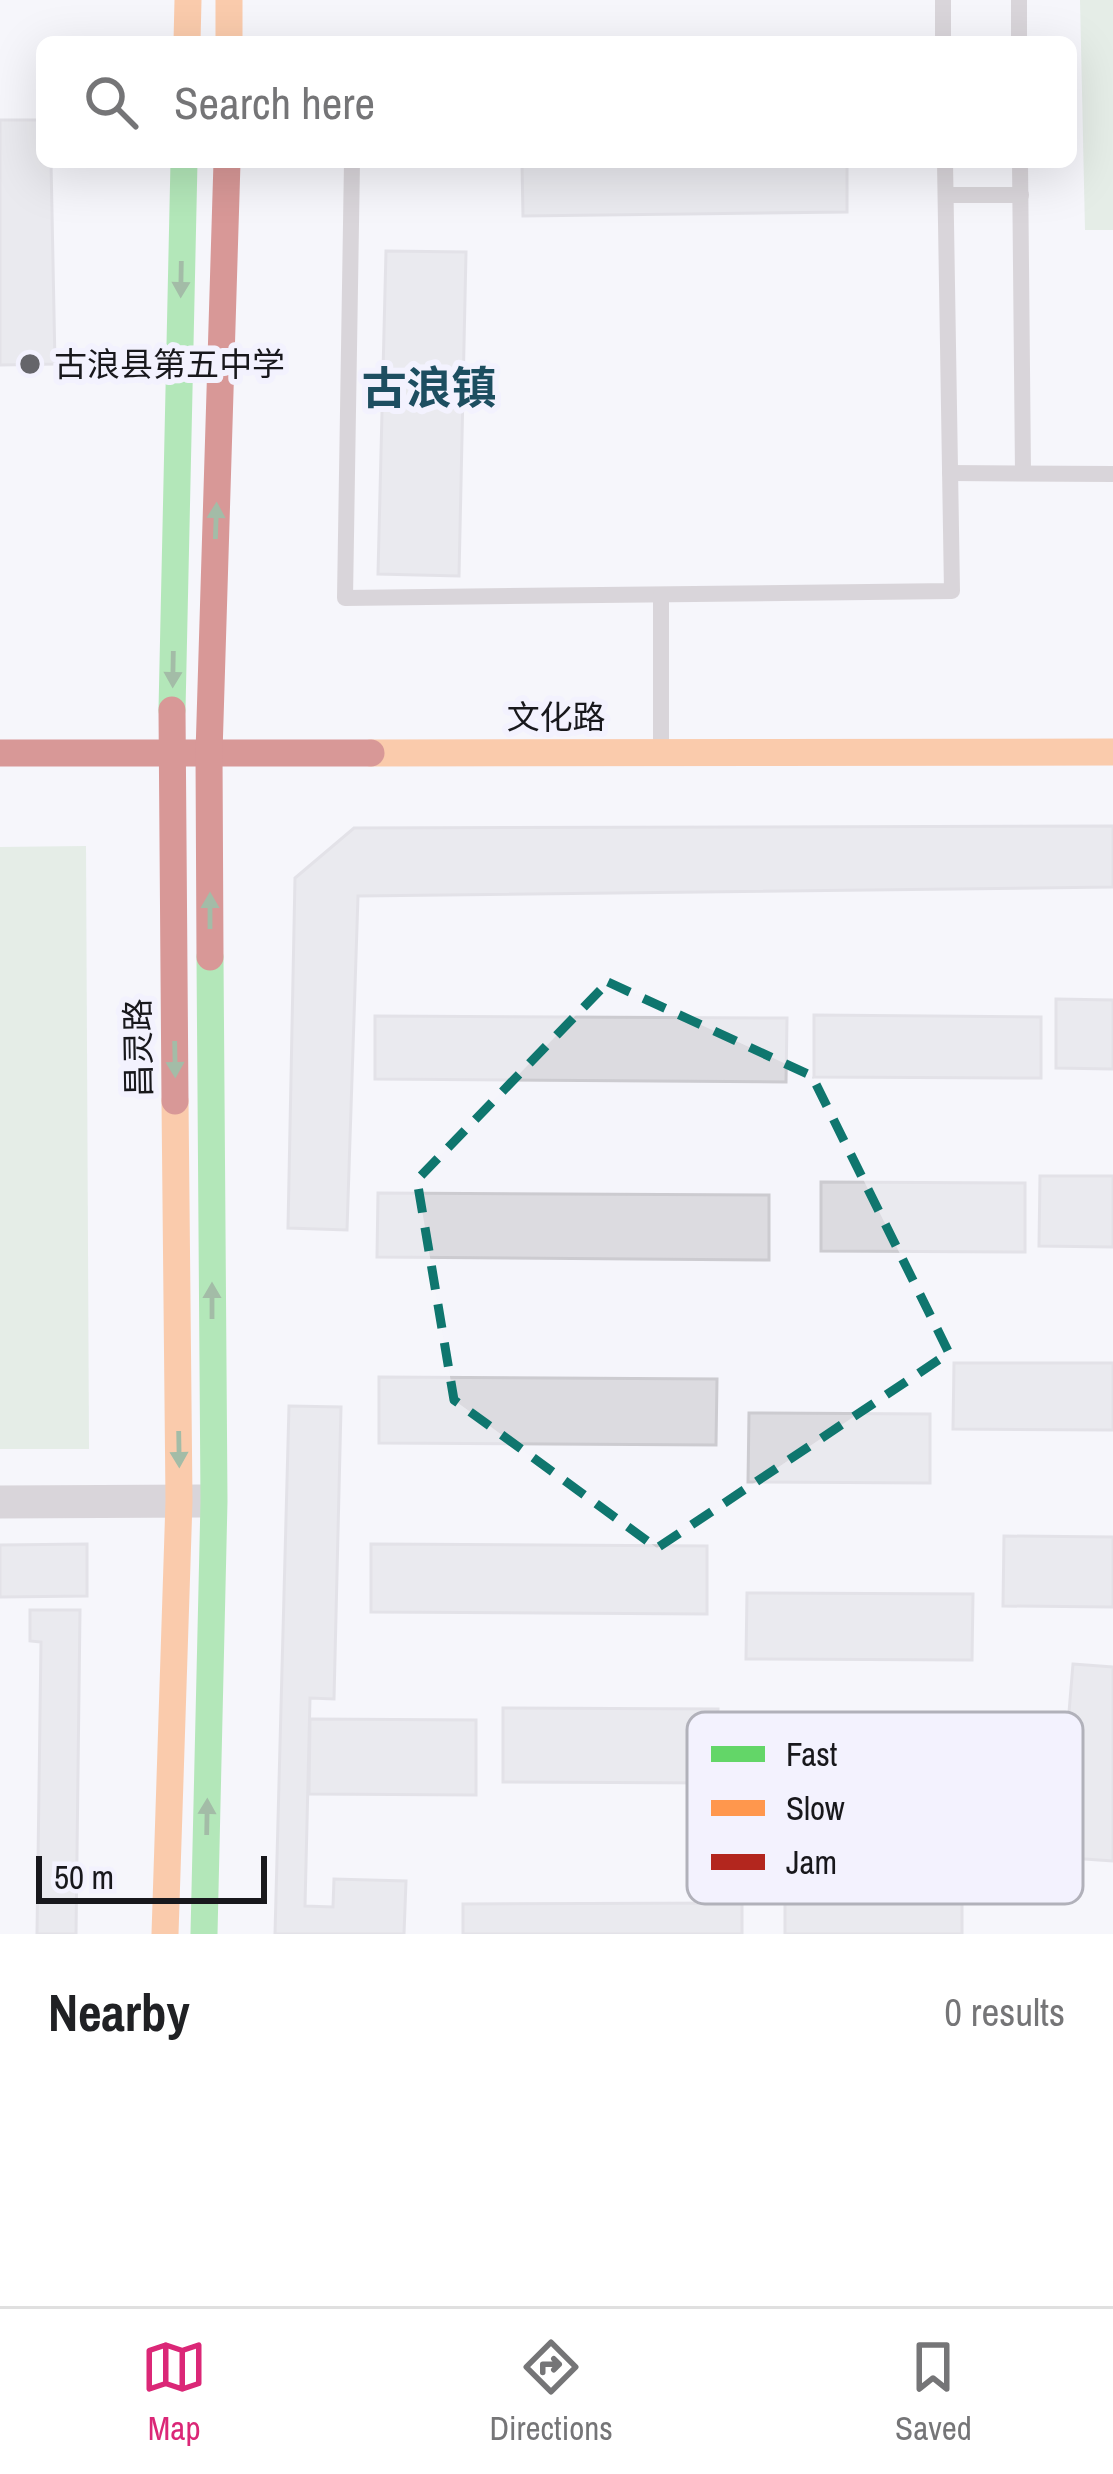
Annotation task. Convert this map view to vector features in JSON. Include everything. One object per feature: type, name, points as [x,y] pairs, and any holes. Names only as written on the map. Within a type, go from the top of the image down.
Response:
[{"type":"main road","points":[[187,36],[188,0]]},
{"type":"main road","points":[[229,0],[229,36]]},
{"type":"main road","name":"昌灵路","points":[[165,1934],[179,1501],[171,753],[184,168]]},
{"type":"main road","points":[[204,1934],[214,1501],[209,753],[227,168]]},
{"type":"main road","name":"文化路","points":[[0,753],[1113,752]]},
{"type":"street","points":[[0,1502],[214,1501]]},
{"type":"lane","points":[[943,0],[944,36]]},
{"type":"lane","points":[[1019,0],[1019,36]]},
{"type":"lane","points":[[352,168],[345,598],[952,592],[945,168]]},
{"type":"lane","points":[[1020,168],[1023,473]]},
{"type":"lane","points":[[946,195],[1021,195]]},
{"type":"lane","points":[[950,473],[1113,474]]},
{"type":"lane","points":[[661,595],[661,753]]},
{"type":"highlighted area","points":[[608,982],[812,1076],[949,1353],[657,1548],[454,1400],[417,1180]]},
{"type":"green space","points":[[1080,0],[1113,0],[1113,230],[1085,230]]},
{"type":"green space","points":[[86,846],[89,1449],[0,1449],[0,847]]},
{"type":"building","points":[[0,120],[36,120],[36,168],[51,168],[55,364],[0,365]]},
{"type":"building","points":[[522,168],[847,168],[847,212],[523,216]]},
{"type":"building","points":[[386,251],[466,252],[459,576],[378,574]]},
{"type":"building","points":[[1113,826],[1113,887],[358,896],[347,1230],[288,1228],[295,878],[354,828]]},
{"type":"building","points":[[1056,999],[1113,1000],[1113,1069],[1056,1068]]},
{"type":"building","points":[[814,1015],[1041,1017],[1041,1078],[814,1077]]},
{"type":"building","points":[[375,1016],[787,1018],[786,1082],[375,1079]]},
{"type":"building","points":[[1040,1176],[1113,1176],[1113,1247],[1039,1246]]},
{"type":"building","points":[[821,1182],[1025,1183],[1025,1252],[821,1251]]},
{"type":"building","points":[[378,1193],[769,1195],[769,1260],[377,1257]]},
{"type":"building","points":[[954,1363],[1113,1363],[1113,1430],[953,1429]]},
{"type":"building","points":[[379,1377],[717,1379],[716,1445],[379,1443]]},
{"type":"building","points":[[289,1406],[341,1407],[334,1699],[310,1698],[305,1906],[333,1907],[334,1879],[406,1881],[404,1934],[275,1934]]},
{"type":"building","points":[[749,1413],[930,1414],[930,1483],[748,1482]]},
{"type":"building","points":[[1004,1536],[1113,1537],[1113,1607],[1003,1606]]},
{"type":"building","points":[[87,1544],[87,1596],[0,1597],[0,1545]]},
{"type":"building","points":[[371,1544],[707,1546],[707,1614],[371,1612]]},
{"type":"building","points":[[747,1593],[973,1594],[972,1660],[746,1659]]},
{"type":"building","points":[[30,1610],[80,1610],[76,1934],[37,1934],[41,1642],[30,1641]]},
{"type":"building","points":[[1073,1664],[1113,1667],[1113,1861],[1083,1859],[1083,1712],[1069,1712]]},
{"type":"building","points":[[503,1708],[718,1709],[687,1712],[687,1783],[503,1782]]},
{"type":"building","points":[[310,1719],[476,1720],[476,1795],[309,1794]]},
{"type":"building","points":[[463,1904],[742,1904],[742,1934],[463,1934]]},
{"type":"building","points":[[785,1904],[962,1904],[962,1934],[785,1934]]},
{"type":"traffic: fast","points":[[172,710],[184,168]]},
{"type":"traffic: fast","points":[[204,1934],[214,1501],[210,957]]},
{"type":"traffic: slow","points":[[187,36],[188,0]]},
{"type":"traffic: slow","points":[[229,0],[229,36]]},
{"type":"traffic: slow","points":[[371,753],[1113,752]]},
{"type":"traffic: slow","points":[[165,1934],[179,1501],[175,1101]]},
{"type":"traffic: jam","points":[[210,957],[209,753],[227,168]]},
{"type":"traffic: jam","points":[[172,710],[175,1101]]},
{"type":"traffic: jam","points":[[0,753],[371,753]]},
{"type":"place","name":"古浪县第五中学","points":[[30,364]]},
{"type":"district","name":"古浪镇","points":[[429,388]]}]
